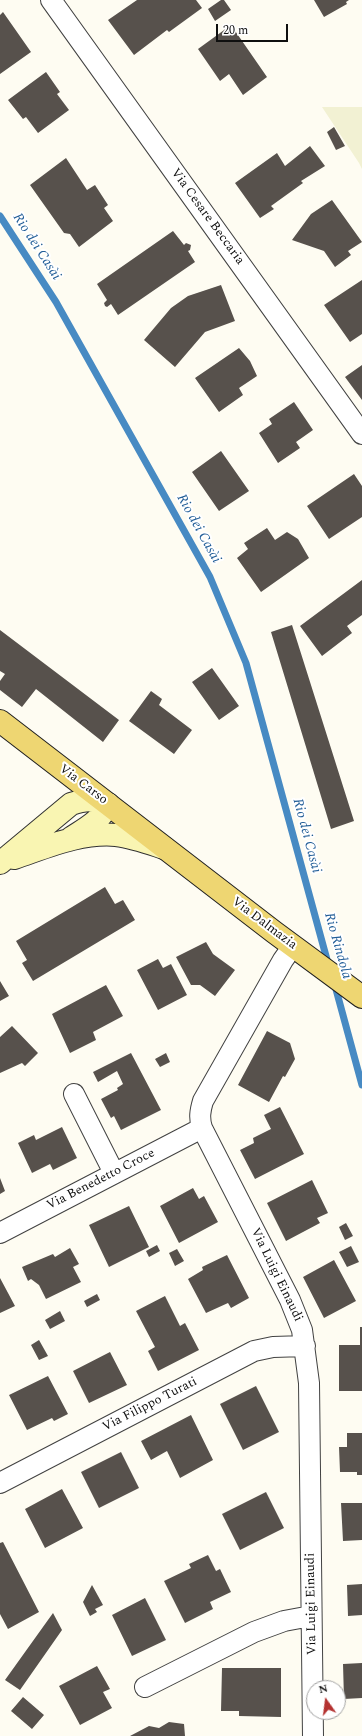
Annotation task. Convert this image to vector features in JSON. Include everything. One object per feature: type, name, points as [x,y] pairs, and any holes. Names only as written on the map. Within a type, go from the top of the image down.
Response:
[{"type":"main road","name":"Via Carso","points":[[0,721],[166,849]]},
{"type":"main road","points":[[58,766],[67,782],[66,798],[60,814]]},
{"type":"main road","points":[[84,800],[94,800],[108,804],[104,814],[96,823],[71,838],[0,863],[71,804],[84,800]]},
{"type":"main road","points":[[71,838],[94,835],[117,835],[166,849]]},
{"type":"main road","name":"Via Dalmazia","points":[[166,849],[312,961],[356,992]]},
{"type":"street","name":"Via Cesare Beccaria","points":[[51,0],[362,434]]},
{"type":"street","name":"Via Luigi Einaudi","points":[[293,946],[283,960],[203,1101],[200,1110],[200,1120],[202,1128],[290,1300],[302,1330],[309,1383],[313,1736]]},
{"type":"street","points":[[74,1094],[114,1173]]},
{"type":"street","name":"Via Benedetto Croce","points":[[0,1233],[202,1128]]},
{"type":"street","name":"Via Filippo Turati","points":[[0,1483],[254,1351],[273,1346],[304,1346]]},
{"type":"street","points":[[145,1687],[254,1632],[284,1621],[312,1616]]},
{"type":"green space","points":[[322,107],[362,107],[362,169],[359,163]]},
{"type":"building","points":[[137,0],[196,0],[202,8],[169,32],[167,30],[134,55],[108,20]]},
{"type":"building","points":[[221,0],[224,0],[231,10],[215,21],[208,9]]},
{"type":"building","points":[[314,0],[349,0],[346,2],[347,4],[324,17]]},
{"type":"building","points":[[3,12],[31,52],[0,74],[0,15]]},
{"type":"building","points":[[231,25],[267,77],[243,95],[229,74],[220,81],[198,49]]},
{"type":"building","points":[[46,72],[60,92],[57,94],[69,110],[38,133],[26,117],[23,119],[8,100]]},
{"type":"building","points":[[334,127],[345,146],[336,150],[327,132]]},
{"type":"building","points":[[310,146],[325,166],[301,181],[303,183],[271,206],[274,209],[260,218],[235,183],[277,153],[285,166]]},
{"type":"building","points":[[66,158],[87,190],[95,185],[108,205],[104,208],[113,221],[79,247],[70,234],[64,233],[30,185]]},
{"type":"building","points":[[332,200],[362,242],[348,251],[351,255],[335,267],[324,251],[292,240],[311,214]]},
{"type":"building","points":[[173,231],[184,245],[186,243],[191,245],[190,250],[188,251],[195,262],[118,315],[111,304],[107,307],[105,306],[104,303],[107,300],[97,284]]},
{"type":"building","points":[[362,280],[362,334],[350,342],[324,305]]},
{"type":"building","points":[[221,285],[235,321],[205,332],[175,367],[144,340],[171,308],[188,296]]},
{"type":"building","points":[[239,348],[250,361],[257,376],[239,388],[243,395],[219,412],[195,378]]},
{"type":"building","points":[[362,365],[362,400],[345,377]]},
{"type":"building","points":[[294,402],[313,430],[296,442],[300,448],[278,463],[259,433],[272,424],[269,419]]},
{"type":"building","points":[[221,451],[249,491],[219,511],[192,472]]},
{"type":"building","points":[[354,474],[362,486],[362,517],[329,539],[307,506]]},
{"type":"building","points":[[267,528],[275,540],[287,532],[298,539],[309,558],[261,592],[237,558],[248,549],[244,543]]},
{"type":"building","points":[[362,580],[362,615],[347,626],[352,633],[322,656],[300,626]]},
{"type":"building","points":[[292,625],[354,821],[331,829],[271,632]]},
{"type":"building","points":[[0,630],[119,720],[103,742],[36,689],[22,707],[0,690],[0,681],[5,674],[0,671]]},
{"type":"building","points":[[212,668],[239,706],[219,720],[192,682]]},
{"type":"building","points":[[151,691],[162,699],[159,705],[192,730],[174,754],[129,721]]},
{"type":"building","points":[[105,887],[115,904],[123,900],[135,920],[33,981],[22,963],[27,960],[16,941]]},
{"type":"building","points":[[206,942],[213,954],[235,970],[215,996],[200,985],[191,985],[176,957]]},
{"type":"building","points":[[158,959],[163,968],[171,964],[187,995],[158,1010],[137,970]]},
{"type":"building","points":[[0,981],[9,996],[0,1001]]},
{"type":"building","points":[[106,985],[123,1016],[93,1032],[96,1040],[70,1053],[52,1014]]},
{"type":"building","points":[[12,1026],[38,1053],[25,1066],[22,1063],[0,1073],[0,1037]]},
{"type":"building","points":[[267,1031],[290,1043],[295,1059],[285,1077],[283,1076],[269,1102],[238,1085]]},
{"type":"building","points":[[131,1053],[161,1110],[121,1130],[114,1116],[111,1118],[101,1099],[118,1090],[117,1088],[123,1084],[117,1071],[98,1082],[93,1072]]},
{"type":"building","points":[[166,1053],[170,1062],[160,1067],[155,1059]]},
{"type":"building","points":[[280,1107],[304,1154],[255,1179],[240,1150],[254,1143],[253,1138],[271,1129],[264,1115]]},
{"type":"building","points":[[62,1127],[77,1158],[53,1170],[50,1164],[32,1173],[18,1143],[34,1135],[36,1140]]},
{"type":"building","points":[[0,1178],[5,1191],[0,1194]]},
{"type":"building","points":[[312,1180],[328,1213],[317,1218],[320,1223],[286,1241],[267,1203]]},
{"type":"building","points":[[193,1188],[199,1199],[204,1196],[218,1222],[179,1243],[160,1206]]},
{"type":"building","points":[[129,1206],[149,1247],[109,1267],[89,1225]]},
{"type":"building","points":[[346,1223],[353,1236],[345,1240],[339,1227]]},
{"type":"building","points":[[157,1245],[160,1251],[149,1257],[146,1251]]},
{"type":"building","points":[[351,1246],[359,1262],[347,1267],[339,1252]]},
{"type":"building","points":[[70,1248],[79,1264],[73,1267],[81,1282],[46,1299],[39,1285],[31,1279],[28,1281],[22,1267],[53,1254],[55,1257]]},
{"type":"building","points":[[177,1249],[184,1261],[175,1266],[169,1253]]},
{"type":"building","points":[[227,1255],[249,1298],[231,1308],[228,1303],[206,1313],[188,1279],[203,1270],[202,1267]]},
{"type":"building","points":[[334,1260],[356,1301],[324,1318],[303,1277]]},
{"type":"building","points":[[0,1278],[15,1306],[0,1313]]},
{"type":"building","points":[[97,1294],[100,1300],[87,1307],[84,1301]]},
{"type":"building","points":[[165,1296],[180,1326],[185,1323],[199,1350],[158,1371],[148,1351],[155,1347],[136,1311]]},
{"type":"building","points":[[60,1311],[65,1321],[50,1329],[45,1320]]},
{"type":"building","points":[[360,1327],[362,1327],[362,1391],[339,1391],[339,1345],[360,1345]]},
{"type":"building","points":[[39,1340],[48,1356],[39,1360],[31,1345]]},
{"type":"building","points":[[110,1352],[127,1385],[89,1403],[73,1371]]},
{"type":"building","points":[[48,1376],[68,1414],[54,1421],[52,1418],[27,1430],[9,1395]]},
{"type":"building","points":[[256,1386],[279,1432],[243,1450],[220,1404]]},
{"type":"building","points":[[191,1415],[213,1460],[180,1478],[167,1451],[151,1460],[141,1441]]},
{"type":"building","points":[[347,1433],[362,1433],[362,1475],[357,1475],[357,1472],[340,1472],[339,1447],[347,1447]]},
{"type":"building","points":[[121,1452],[139,1488],[99,1508],[81,1472]]},
{"type":"building","points":[[62,1489],[83,1528],[45,1548],[25,1509]]},
{"type":"building","points":[[266,1492],[284,1528],[240,1550],[222,1514]]},
{"type":"building","points":[[341,1503],[362,1503],[362,1540],[343,1541]]},
{"type":"building","points":[[3,1542],[39,1612],[8,1629],[0,1614],[0,1543]]},
{"type":"building","points":[[208,1555],[216,1571],[220,1569],[231,1592],[210,1602],[213,1609],[185,1623],[164,1581],[191,1568],[189,1564]]},
{"type":"building","points":[[362,1584],[362,1615],[348,1616],[347,1585]]},
{"type":"building","points":[[92,1585],[103,1605],[95,1609],[97,1612],[90,1616],[83,1602]]},
{"type":"building","points":[[145,1598],[166,1640],[132,1656],[112,1615]]},
{"type":"building","points":[[53,1613],[62,1630],[20,1690],[5,1680]]},
{"type":"building","points":[[362,1663],[362,1698],[346,1699],[346,1680],[343,1680],[343,1664]]},
{"type":"building","points":[[97,1666],[110,1689],[103,1692],[112,1708],[80,1725],[59,1686]]},
{"type":"building","points":[[222,1668],[281,1668],[281,1717],[239,1716],[239,1711],[221,1711]]},
{"type":"building","points":[[23,1697],[44,1715],[32,1729],[11,1711]]},
{"type":"building","points":[[169,1722],[184,1724],[185,1736],[130,1736],[149,1726],[159,1728]]},
{"type":"waterway","name":"Rio dei Casài","points":[[0,216],[56,302],[210,577],[246,663],[329,967]]},
{"type":"waterway","name":"Rio Rindola","points":[[334,982],[362,1085]]}]
